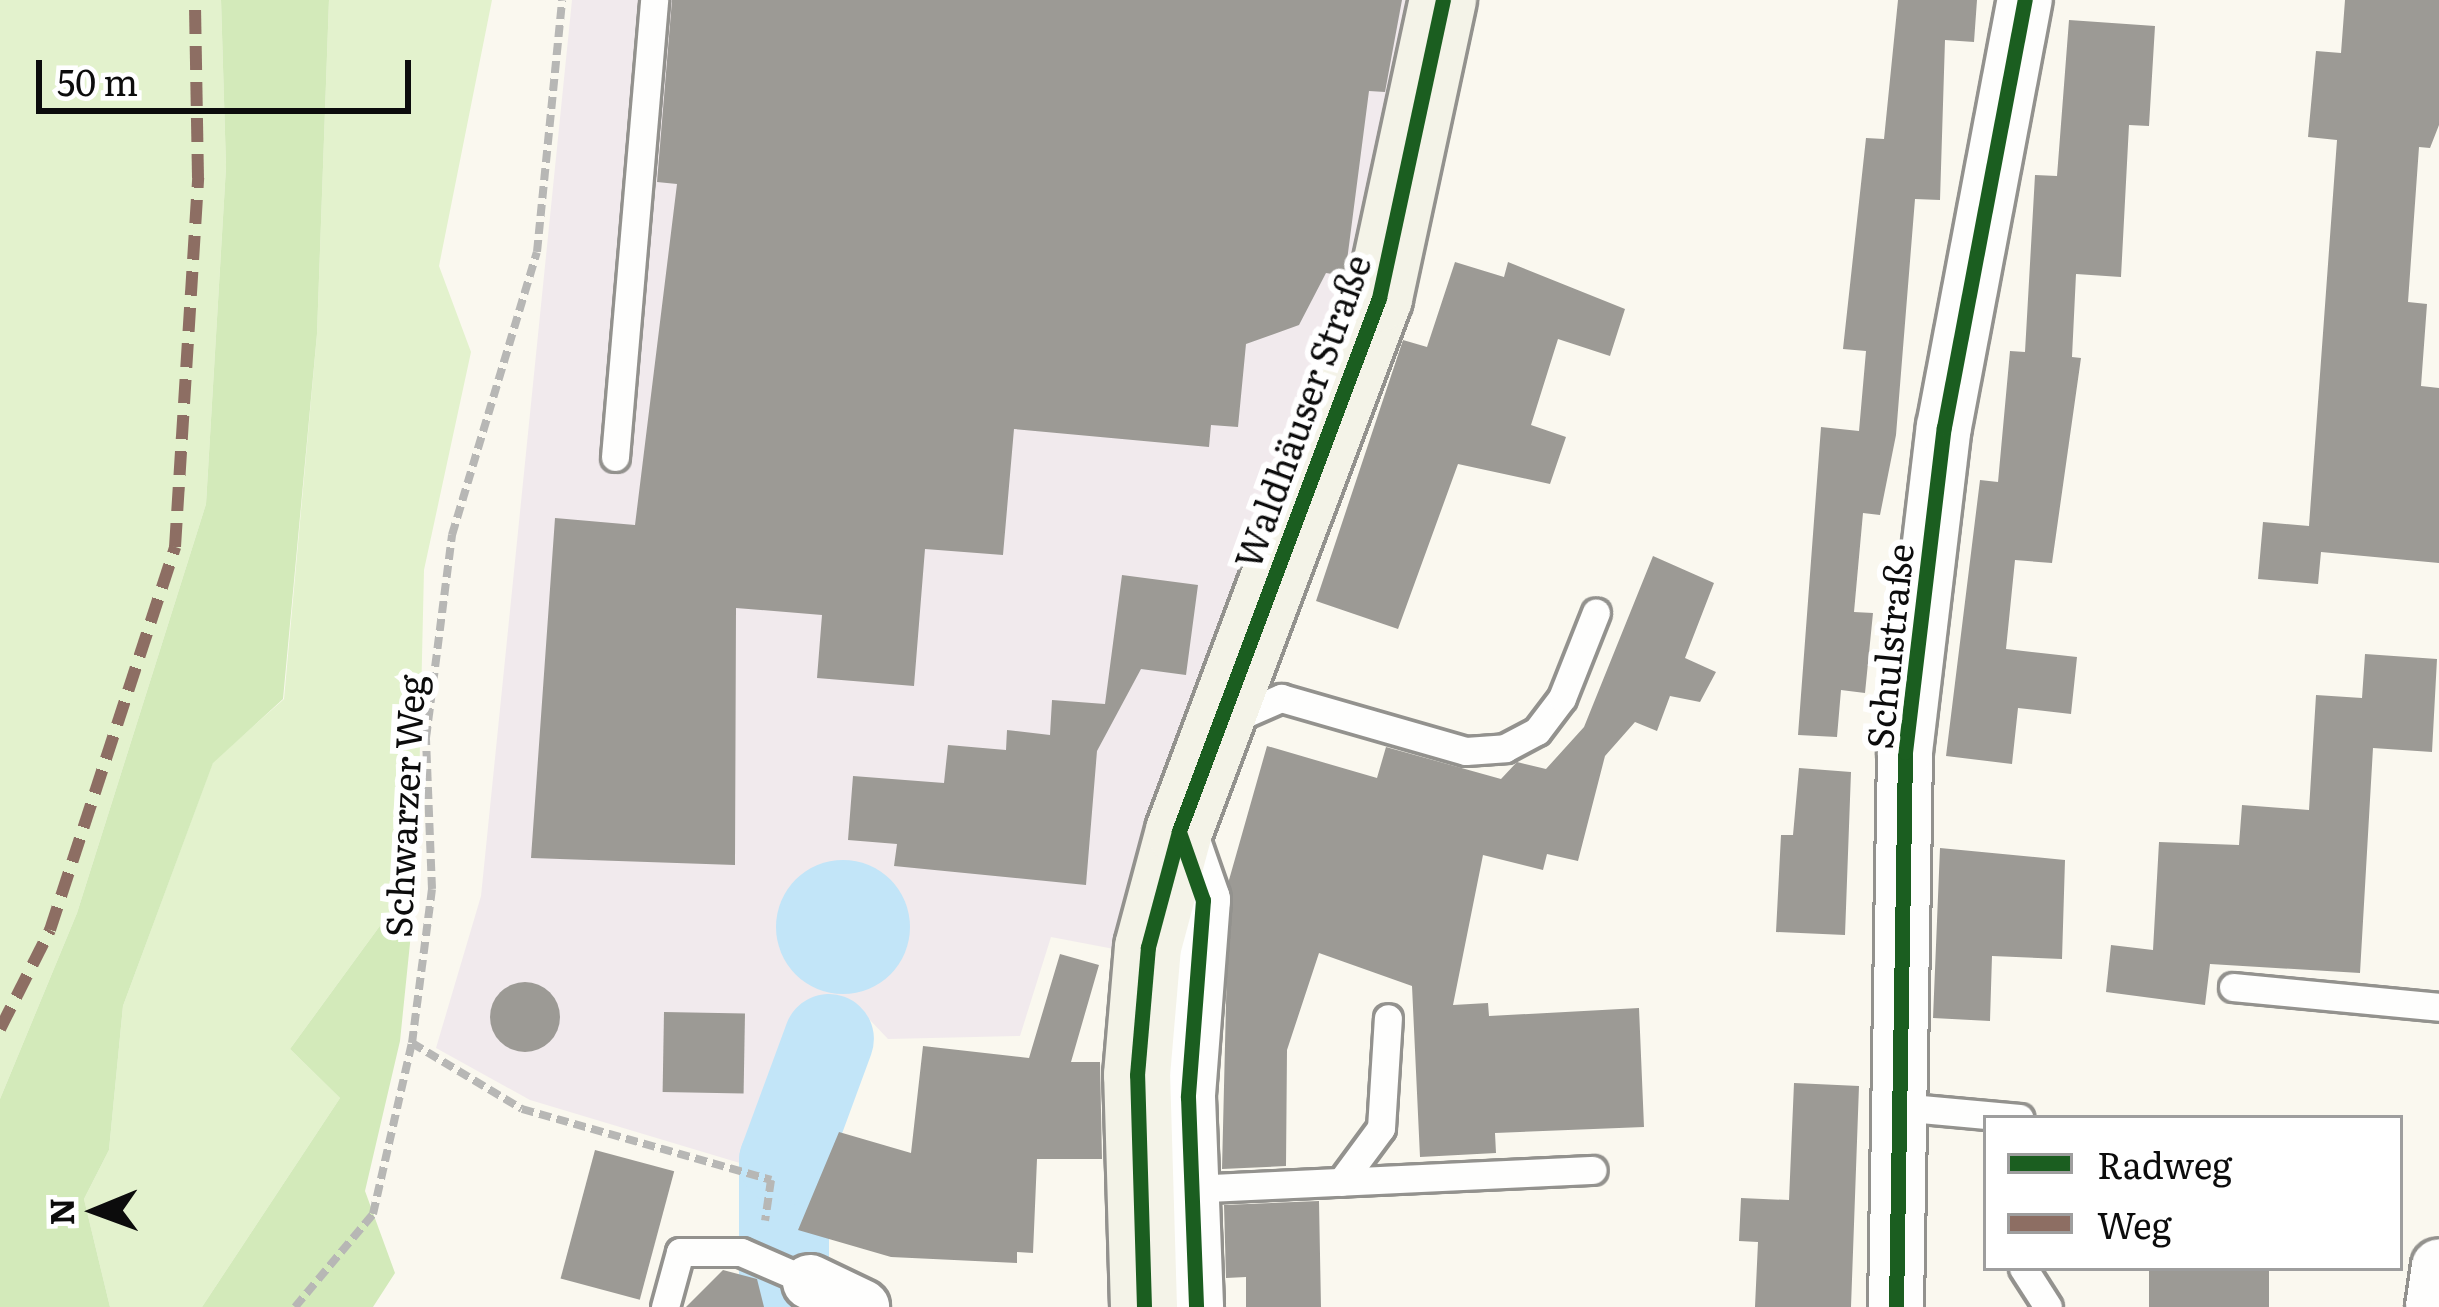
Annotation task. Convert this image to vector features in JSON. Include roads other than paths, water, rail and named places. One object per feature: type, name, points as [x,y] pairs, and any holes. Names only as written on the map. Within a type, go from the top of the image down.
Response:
[{"type":"street","name":"Waldhäuser Straße","points":[[1144,1307],[1137,1075],[1148,947],[1179,832],[1379,298],[1444,0]]},
{"type":"street","name":"Schulstraße","points":[[1896,1307],[1905,752],[1922,585],[2024,0]]},
{"type":"street","points":[[1179,832],[1203,900],[1189,1189],[1196,1307]]},
{"type":"street","points":[[2432,1307],[2439,1266]]},
{"type":"street","points":[[795,1272],[862,1307]]},
{"type":"lane","points":[[615,457],[654,0]]},
{"type":"lane","points":[[1219,726],[1281,698],[1466,751],[1505,748],[1537,730],[1562,698],[1596,612]]},
{"type":"lane","points":[[2233,987],[2439,1007]]},
{"type":"lane","points":[[1341,1182],[1381,1127],[1388,1018]]},
{"type":"lane","points":[[1899,1108],[1984,1115]]},
{"type":"lane","points":[[1189,1189],[1592,1169]]},
{"type":"lane","points":[[665,1307],[680,1252],[795,1272]]},
{"type":"lane","points":[[2025,1271],[2048,1307]]},
{"type":"water","points":[[843,860],[869,865],[890,880],[905,901],[910,927],[905,953],[890,974],[869,989],[843,994],[817,989],[796,974],[781,953],[776,927],[781,901],[796,880],[817,865]]},
{"type":"waterway","points":[[784,1307],[784,1161],[829,1039]]}]
